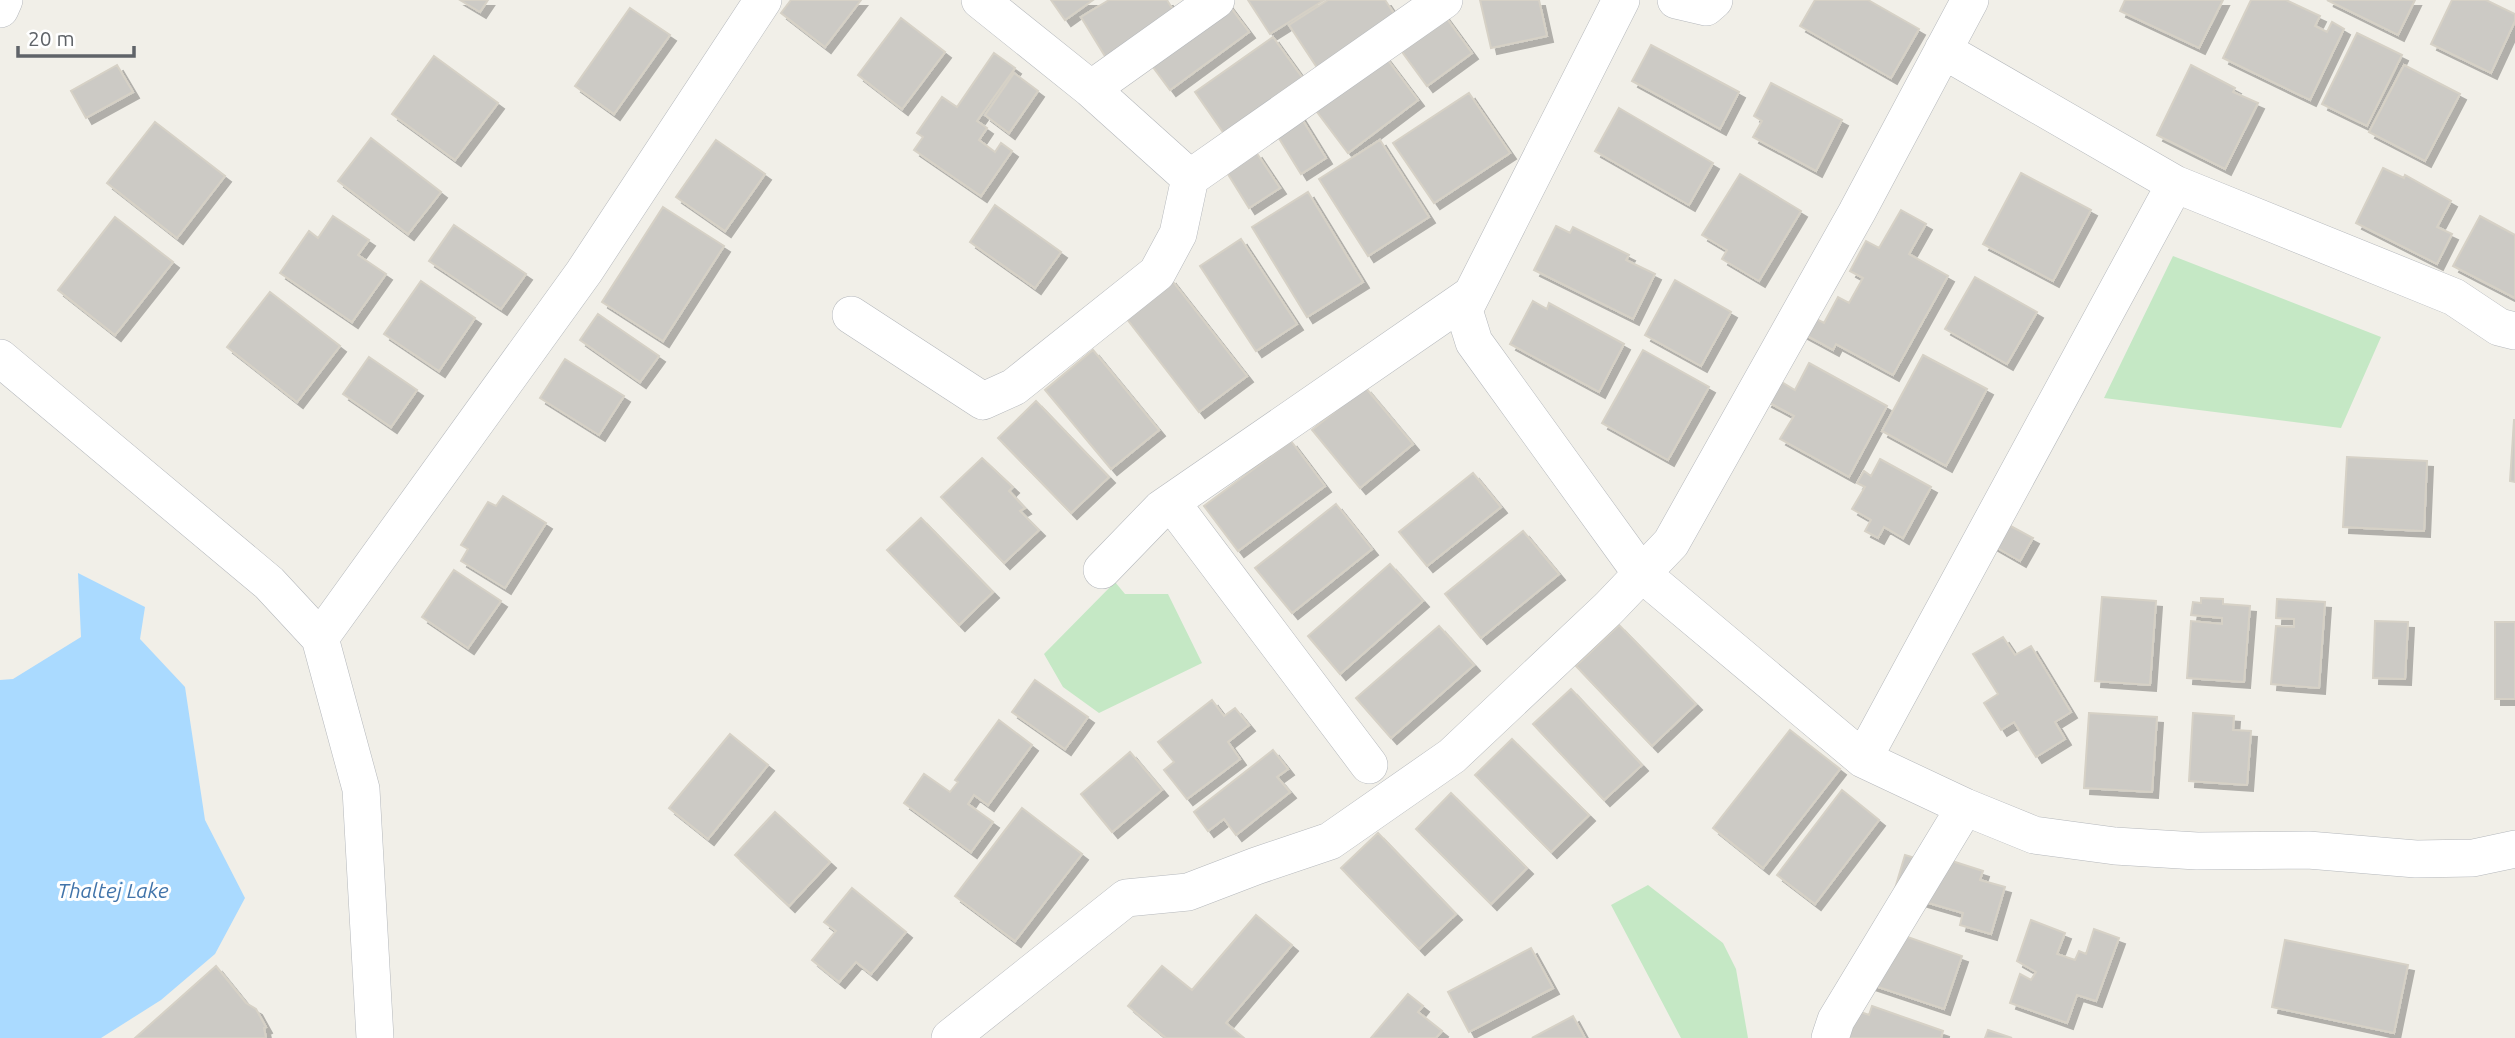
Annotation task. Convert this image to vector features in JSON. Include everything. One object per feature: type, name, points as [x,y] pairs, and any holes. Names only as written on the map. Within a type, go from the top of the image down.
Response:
[{"type":"street","points":[[0,9],[4,0]]},
{"type":"street","points":[[320,638],[584,272],[764,0]]},
{"type":"street","points":[[980,0],[1091,89],[1190,178]]},
{"type":"street","points":[[1091,89],[1216,0]]},
{"type":"street","points":[[851,315],[984,401],[1014,387],[1157,273],[1178,234],[1190,178],[1444,0]]},
{"type":"street","points":[[1621,0],[1464,310],[1474,342],[1641,573],[1863,759],[1965,807],[2034,835],[2115,846],[2197,851],[2308,850],[2416,859],[2473,858],[2515,849]]},
{"type":"street","points":[[1676,0],[1706,7],[1714,0]]},
{"type":"street","points":[[950,1038],[1126,898],[1188,892],[1331,841],[1451,755],[1609,608],[1671,543],[1857,212],[1970,0]]},
{"type":"street","points":[[1943,50],[2175,184],[2454,297],[2499,327],[2515,331]]},
{"type":"street","points":[[1863,759],[2175,184]]},
{"type":"street","points":[[1102,570],[1138,531],[1171,502],[1471,295]]},
{"type":"street","points":[[0,358],[269,583],[320,638],[361,789],[375,1038]]},
{"type":"street","points":[[1171,502],[1369,765]]},
{"type":"street","points":[[1830,1038],[1836,1020],[1965,807]]},
{"type":"green space","points":[[2173,256],[2381,337],[2341,428],[2104,398]]},
{"type":"green space","points":[[1115,582],[1125,594],[1168,594],[1202,663],[1099,713],[1063,687],[1044,654]]},
{"type":"green space","points":[[1648,885],[1723,943],[1736,969],[1748,1038],[1681,1038],[1611,905]]},
{"type":"water","name":"Thaltej Lake","points":[[78,573],[145,607],[140,639],[185,687],[205,820],[245,898],[215,954],[161,1000],[101,1038],[0,1038],[0,680],[13,679],[81,637]]},
{"type":"building","points":[[460,0],[488,0],[480,12]]},
{"type":"building","points":[[791,0],[861,0],[825,47],[781,13]]},
{"type":"building","points":[[1051,0],[1093,0],[1065,20]]},
{"type":"building","points":[[1109,0],[1167,0],[1178,18],[1108,61],[1081,17]]},
{"type":"building","points":[[1225,0],[1249,32],[1170,90],[1144,55]]},
{"type":"building","points":[[1248,0],[1324,0],[1270,34]]},
{"type":"building","points":[[1328,0],[1385,0],[1397,18],[1318,69],[1289,25]]},
{"type":"building","points":[[1480,0],[1539,0],[1547,36],[1491,48]]},
{"type":"building","points":[[1815,0],[1868,0],[1919,29],[1891,78],[1800,26]]},
{"type":"building","points":[[2125,0],[2223,0],[2199,48],[2120,11]]},
{"type":"building","points":[[2251,0],[2286,0],[2320,16],[2315,26],[2327,32],[2332,22],[2344,29],[2310,100],[2223,58]]},
{"type":"building","points":[[2327,0],[2415,0],[2398,35]]},
{"type":"building","points":[[2452,0],[2486,0],[2515,14],[2515,21],[2491,73],[2431,44]]},
{"type":"building","points":[[630,8],[670,35],[614,114],[575,86]]},
{"type":"building","points":[[1442,12],[1472,53],[1427,86],[1397,45]]},
{"type":"building","points":[[901,18],[945,52],[902,109],[858,75]]},
{"type":"building","points":[[2357,33],[2402,55],[2367,126],[2322,104]]},
{"type":"building","points":[[1273,37],[1304,80],[1225,135],[1195,92]]},
{"type":"building","points":[[1651,45],[1739,92],[1720,129],[1632,81]]},
{"type":"building","points":[[994,53],[1015,68],[977,121],[987,128],[979,140],[995,152],[1001,143],[1012,151],[981,196],[914,150],[923,137],[917,133],[942,97],[957,107]]},
{"type":"building","points":[[1384,55],[1418,100],[1348,153],[1314,108]]},
{"type":"building","points":[[434,56],[498,103],[455,160],[392,114]]},
{"type":"building","points":[[117,65],[133,92],[86,118],[71,91]]},
{"type":"building","points":[[2191,65],[2235,88],[2233,92],[2258,103],[2225,169],[2157,135]]},
{"type":"building","points":[[2404,65],[2460,94],[2425,161],[2369,132]]},
{"type":"building","points":[[1014,73],[1038,91],[1009,133],[985,115]]},
{"type":"building","points":[[1771,83],[1842,120],[1816,171],[1753,137],[1762,121],[1754,116]]},
{"type":"building","points":[[1469,93],[1510,153],[1434,203],[1393,143]]},
{"type":"building","points":[[1619,108],[1713,163],[1689,205],[1595,151]]},
{"type":"building","points":[[1297,111],[1326,158],[1301,174],[1272,127]]},
{"type":"building","points":[[155,122],[225,176],[177,238],[107,183]]},
{"type":"building","points":[[371,138],[441,192],[408,234],[338,181]]},
{"type":"building","points":[[716,140],[765,174],[725,231],[676,197]]},
{"type":"building","points":[[1380,140],[1429,217],[1368,256],[1319,179]]},
{"type":"building","points":[[1256,152],[1280,188],[1249,208],[1226,171]]},
{"type":"building","points":[[2383,168],[2404,178],[2405,175],[2451,201],[2437,227],[2452,234],[2437,264],[2356,223]]},
{"type":"building","points":[[2021,173],[2091,210],[2053,281],[1983,244]]},
{"type":"building","points":[[1740,174],[1801,211],[1759,281],[1722,259],[1727,250],[1702,235]]},
{"type":"building","points":[[1308,192],[1363,282],[1307,317],[1252,227]]},
{"type":"building","points":[[995,205],[1061,252],[1035,288],[970,242]]},
{"type":"building","points":[[663,207],[724,246],[663,341],[602,302]]},
{"type":"building","points":[[1901,210],[1926,224],[1909,254],[1948,276],[1893,375],[1836,344],[1833,350],[1800,332],[1809,315],[1824,323],[1838,297],[1849,303],[1863,278],[1850,271],[1866,241],[1879,248]]},
{"type":"building","points":[[333,216],[369,240],[358,255],[386,274],[352,322],[280,273],[309,231],[318,238]]},
{"type":"building","points":[[2480,216],[2515,235],[2515,298],[2453,266]]},
{"type":"building","points":[[115,217],[173,262],[115,335],[58,290]]},
{"type":"building","points":[[454,225],[526,274],[501,309],[429,261]]},
{"type":"building","points":[[1556,226],[1570,233],[1573,227],[1629,255],[1626,260],[1655,274],[1633,319],[1534,270]]},
{"type":"building","points":[[1241,239],[1297,324],[1256,351],[1200,266]]},
{"type":"building","points":[[1975,277],[2037,312],[2007,364],[1945,329]]},
{"type":"building","points":[[1170,278],[1247,376],[1199,412],[1123,314]]},
{"type":"building","points":[[1675,280],[1731,312],[1701,366],[1645,335]]},
{"type":"building","points":[[421,281],[475,318],[439,371],[384,334]]},
{"type":"building","points":[[270,292],[340,346],[297,402],[227,347]]},
{"type":"building","points":[[1533,301],[1547,309],[1549,303],[1624,344],[1599,392],[1510,344]]},
{"type":"building","points":[[598,314],[659,356],[640,382],[580,340]]},
{"type":"building","points":[[1093,350],[1159,430],[1111,469],[1045,390]]},
{"type":"building","points":[[1643,350],[1709,387],[1668,460],[1602,423]]},
{"type":"building","points":[[1923,355],[1987,389],[1946,466],[1882,431]]},
{"type":"building","points":[[369,357],[417,390],[391,427],[343,394]]},
{"type":"building","points":[[565,359],[624,396],[599,435],[540,398]]},
{"type":"building","points":[[1809,363],[1887,406],[1849,477],[1780,439],[1794,416],[1766,401],[1778,380],[1795,390]]},
{"type":"building","points":[[1365,387],[1413,444],[1360,488],[1312,430]]},
{"type":"building","points":[[1036,401],[1109,477],[1071,513],[998,438]]},
{"type":"building","points":[[2515,420],[2515,482],[2510,481]]},
{"type":"building","points":[[1291,441],[1325,486],[1238,551],[1204,506]]},
{"type":"building","points":[[2347,457],[2427,461],[2424,531],[2343,527]]},
{"type":"building","points":[[982,458],[1013,487],[1009,491],[1025,508],[1020,511],[1039,530],[1004,563],[941,497]]},
{"type":"building","points":[[1880,459],[1931,487],[1903,538],[1884,527],[1878,538],[1865,531],[1871,520],[1852,509],[1865,487],[1857,483],[1864,471],[1871,476]]},
{"type":"building","points":[[1473,473],[1501,507],[1427,566],[1399,532]]},
{"type":"building","points":[[503,496],[546,523],[505,588],[461,561],[468,549],[461,545],[488,502],[496,506]]},
{"type":"building","points":[[1336,504],[1372,549],[1292,613],[1255,568]]},
{"type":"building","points":[[921,518],[993,592],[959,625],[887,550]]},
{"type":"building","points":[[2005,523],[2033,538],[2020,561],[1992,545]]},
{"type":"building","points":[[1523,531],[1559,574],[1481,638],[1445,594]]},
{"type":"building","points":[[1390,564],[1423,601],[1340,674],[1308,636]]},
{"type":"building","points":[[454,570],[501,601],[468,648],[422,617]]},
{"type":"building","points":[[2102,597],[2156,601],[2150,685],[2095,681]]},
{"type":"building","points":[[2201,598],[2223,599],[2223,604],[2250,606],[2244,682],[2187,678],[2191,621],[2222,624],[2222,618],[2191,615],[2193,602],[2201,603]]},
{"type":"building","points":[[2277,599],[2325,602],[2319,688],[2271,684],[2276,626],[2294,627],[2294,619],[2276,618]]},
{"type":"building","points":[[2375,621],[2408,622],[2405,679],[2373,678]]},
{"type":"building","points":[[2495,622],[2515,622],[2515,699],[2495,699]]},
{"type":"building","points":[[1619,625],[1696,704],[1652,746],[1576,666]]},
{"type":"building","points":[[1439,626],[1474,665],[1391,738],[1356,698]]},
{"type":"building","points":[[2003,637],[2015,655],[2031,646],[2071,712],[2055,722],[2065,739],[2036,757],[2014,722],[2001,730],[1984,703],[1998,694],[1973,654]]},
{"type":"building","points":[[1035,680],[1088,717],[1065,749],[1012,712]]},
{"type":"building","points":[[1571,689],[1642,765],[1604,800],[1533,724]]},
{"type":"building","points":[[1212,700],[1224,716],[1235,708],[1249,725],[1228,742],[1240,759],[1187,799],[1164,770],[1174,762],[1158,742]]},
{"type":"building","points":[[2089,713],[2157,717],[2152,792],[2084,788]]},
{"type":"building","points":[[2193,713],[2234,716],[2233,730],[2251,731],[2247,785],[2189,781]]},
{"type":"building","points":[[999,720],[1032,745],[988,805],[974,795],[968,804],[993,822],[971,852],[904,803],[924,774],[950,792],[958,782],[955,780]]},
{"type":"building","points":[[1790,730],[1840,769],[1763,868],[1713,828]]},
{"type":"building","points":[[730,734],[768,765],[708,839],[669,808]]},
{"type":"building","points":[[1512,739],[1589,815],[1551,852],[1475,775]]},
{"type":"building","points":[[1273,750],[1288,769],[1277,777],[1290,792],[1236,835],[1224,819],[1208,831],[1194,812]]},
{"type":"building","points":[[1130,752],[1162,790],[1112,832],[1081,794]]},
{"type":"building","points":[[1842,790],[1879,820],[1815,904],[1777,875]]},
{"type":"building","points":[[1451,793],[1527,868],[1491,904],[1416,829]]},
{"type":"building","points":[[1022,808],[1082,854],[1015,941],[955,896]]},
{"type":"building","points":[[775,812],[830,862],[789,906],[735,855]]},
{"type":"building","points":[[1378,833],[1456,914],[1419,949],[1341,868]]},
{"type":"building","points":[[1927,853],[1983,871],[1980,880],[2005,887],[1991,934],[1960,925],[1963,913],[1915,899],[1891,902],[1905,855],[1925,861]]},
{"type":"building","points":[[852,888],[906,932],[871,974],[856,962],[839,982],[812,960],[836,931],[824,922]]},
{"type":"building","points":[[1256,915],[1292,945],[1226,1023],[1244,1038],[1166,1038],[1128,1006],[1162,966],[1192,990]]},
{"type":"building","points":[[2031,920],[2065,933],[2057,954],[2075,960],[2079,951],[2086,954],[2094,929],[2119,938],[2096,1001],[2077,995],[2067,1023],[2010,1003],[2020,974],[2031,980],[2036,972],[2017,961]]},
{"type":"building","points":[[1899,934],[1962,956],[1944,1009],[1866,983]]},
{"type":"building","points":[[2285,940],[2408,965],[2394,1033],[2272,1007]]},
{"type":"building","points":[[1531,948],[1553,988],[1469,1032],[1448,992]]},
{"type":"building","points":[[216,966],[246,1003],[256,1009],[266,1027],[266,1038],[135,1038]]},
{"type":"building","points":[[1408,994],[1423,1006],[1418,1012],[1442,1031],[1436,1038],[1371,1038]]},
{"type":"building","points":[[1872,1006],[1943,1031],[1941,1038],[1845,1038],[1855,1010],[1869,1015]]},
{"type":"building","points":[[1573,1016],[1585,1038],[1532,1038]]},
{"type":"building","points":[[1988,1030],[2012,1038],[1985,1038]]}]
